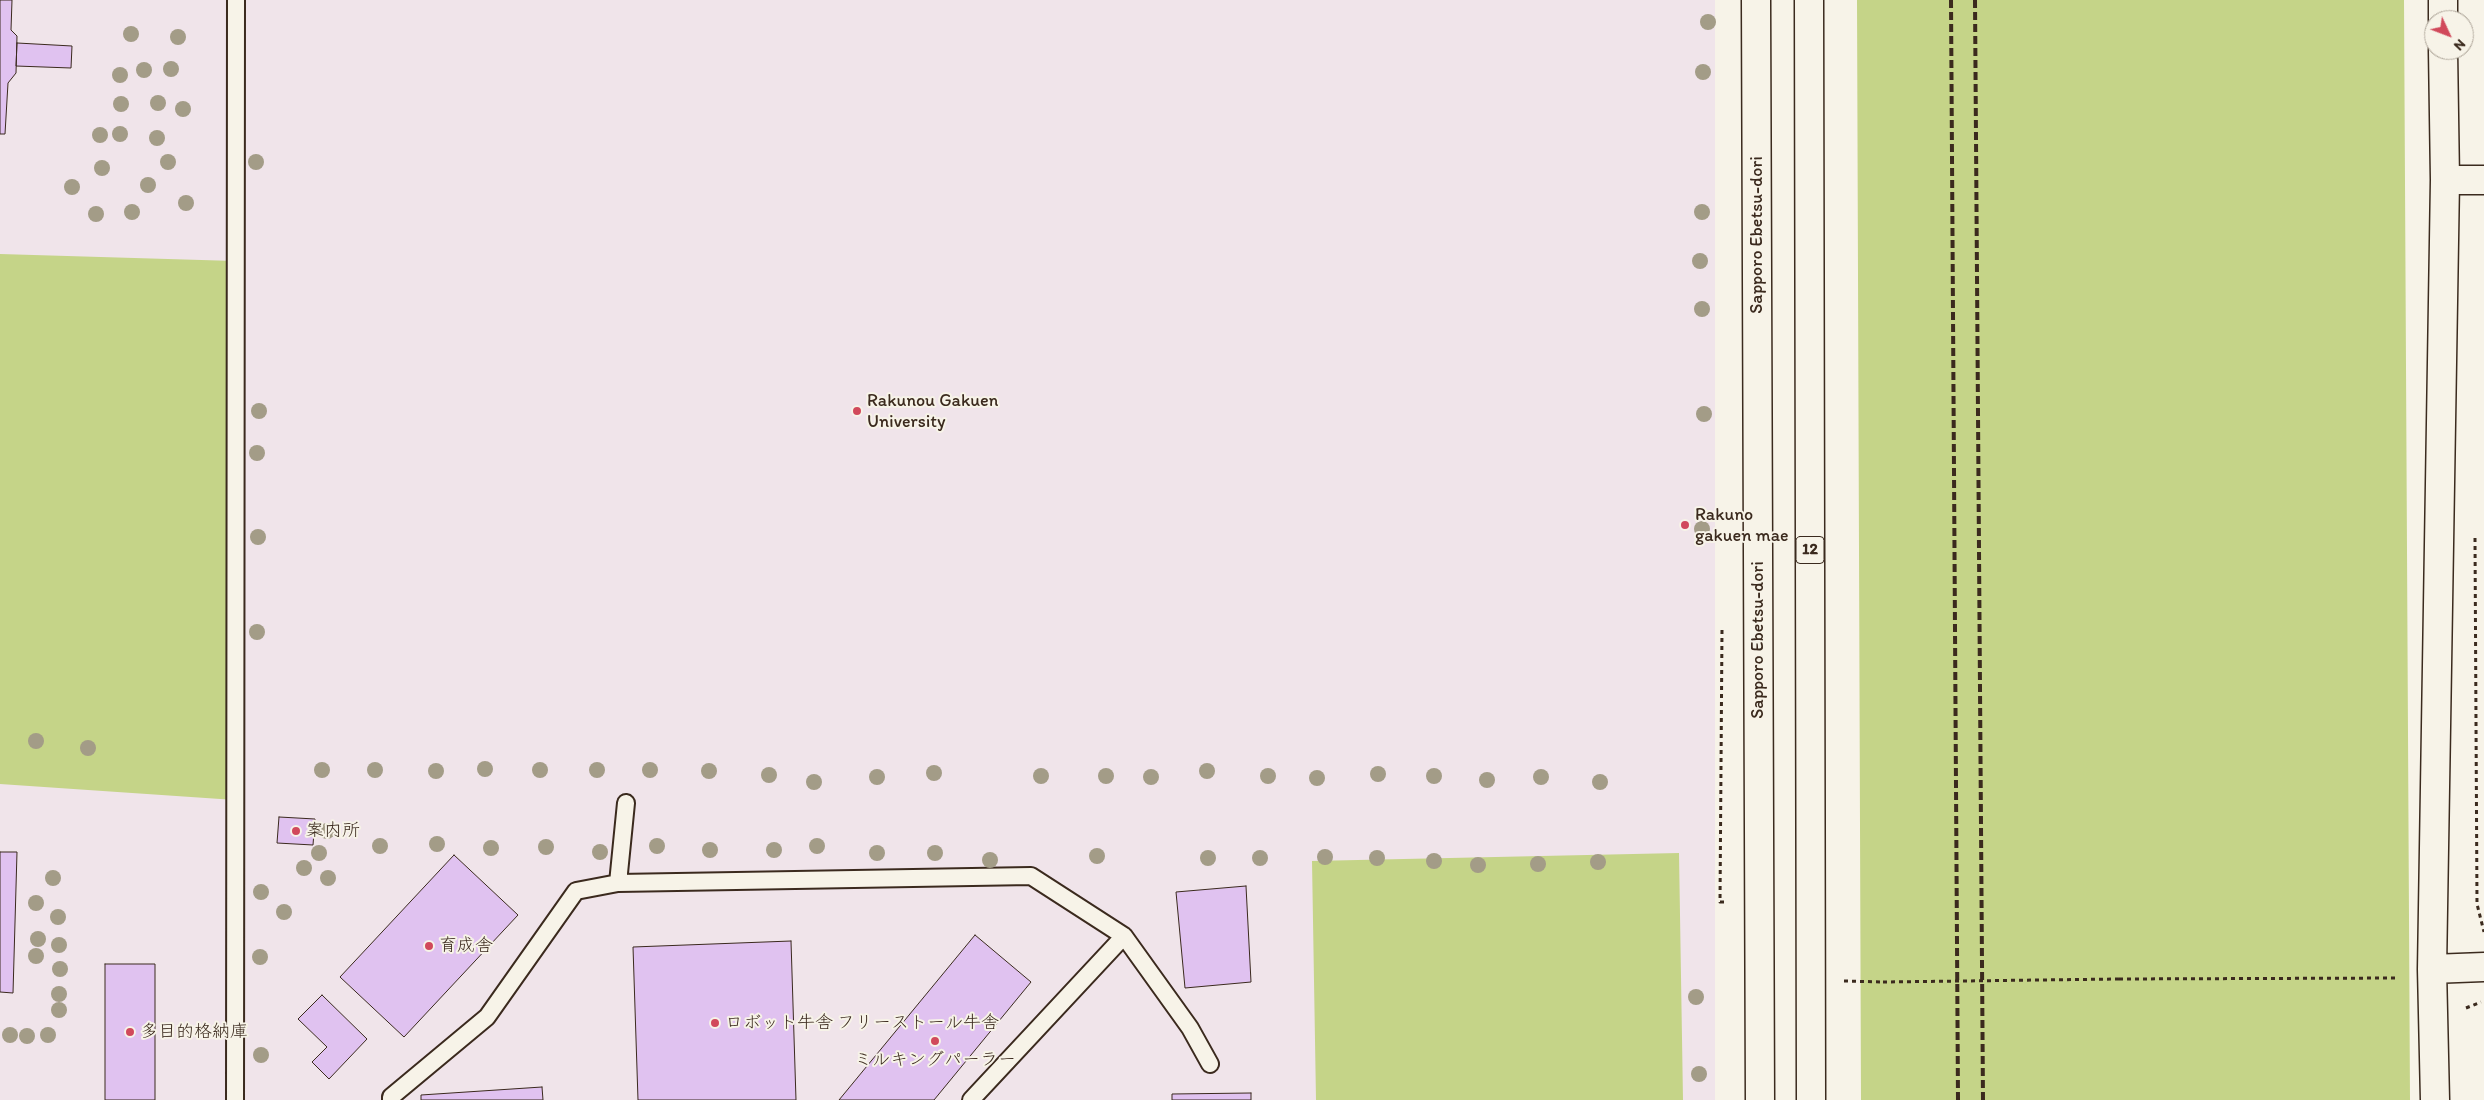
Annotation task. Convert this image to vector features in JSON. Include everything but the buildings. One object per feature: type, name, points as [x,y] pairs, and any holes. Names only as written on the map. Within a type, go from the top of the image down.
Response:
[{"type":"main road","name":"Sapporo Ebetsu-dori","points":[[1756,0],[1760,1100]]},
{"type":"main road","name":"12","points":[[1809,0],[1811,1100]]},
{"type":"main road","points":[[2435,1100],[2432,969],[2445,180],[2443,60]]},
{"type":"main road","points":[[2445,180],[2484,180]]},
{"type":"main road","points":[[2432,969],[2484,967]]},
{"type":"lane","points":[[235,1100],[236,0]]},
{"type":"lane","points":[[618,883],[626,804]]},
{"type":"lane","points":[[391,1100],[391,1097],[487,1017],[576,891],[618,883],[1031,876],[1124,936],[1190,1028],[1210,1064]]},
{"type":"lane","points":[[971,1100],[1124,936]]},
{"type":"path","points":[[1855,982],[2403,978]]},
{"type":"path","points":[[2463,1008],[2471,1008],[2484,1000]]},
{"type":"shaded area","name":"Rakunou Gakuen University","points":[[0,0],[1715,0],[1715,1100],[0,1100]]},
{"type":"green space","points":[[1857,0],[2404,0],[2410,1100],[1861,1100]]},
{"type":"green space","points":[[0,254],[235,261],[235,800],[0,784]]},
{"type":"green space","points":[[1679,853],[1683,1100],[1316,1100],[1312,861]]},
{"type":"railway","points":[[1951,0],[1958,1100]]},
{"type":"railway","points":[[1975,0],[1983,1100]]},
{"type":"place","name":"Rakunou Gakuen University","points":[[857,411]]},
{"type":"place","name":"Rakuno gakuen mae","points":[[1685,525]]},
{"type":"place","name":"案内所","points":[[296,831]]},
{"type":"place","name":"育成舎","points":[[429,946]]},
{"type":"place","name":"ロボット牛舎 フリーストール牛舎","points":[[715,1023]]},
{"type":"place","name":"多目的格納庫","points":[[130,1032]]},
{"type":"place","name":"ミルキングパーラー","points":[[935,1041]]}]
